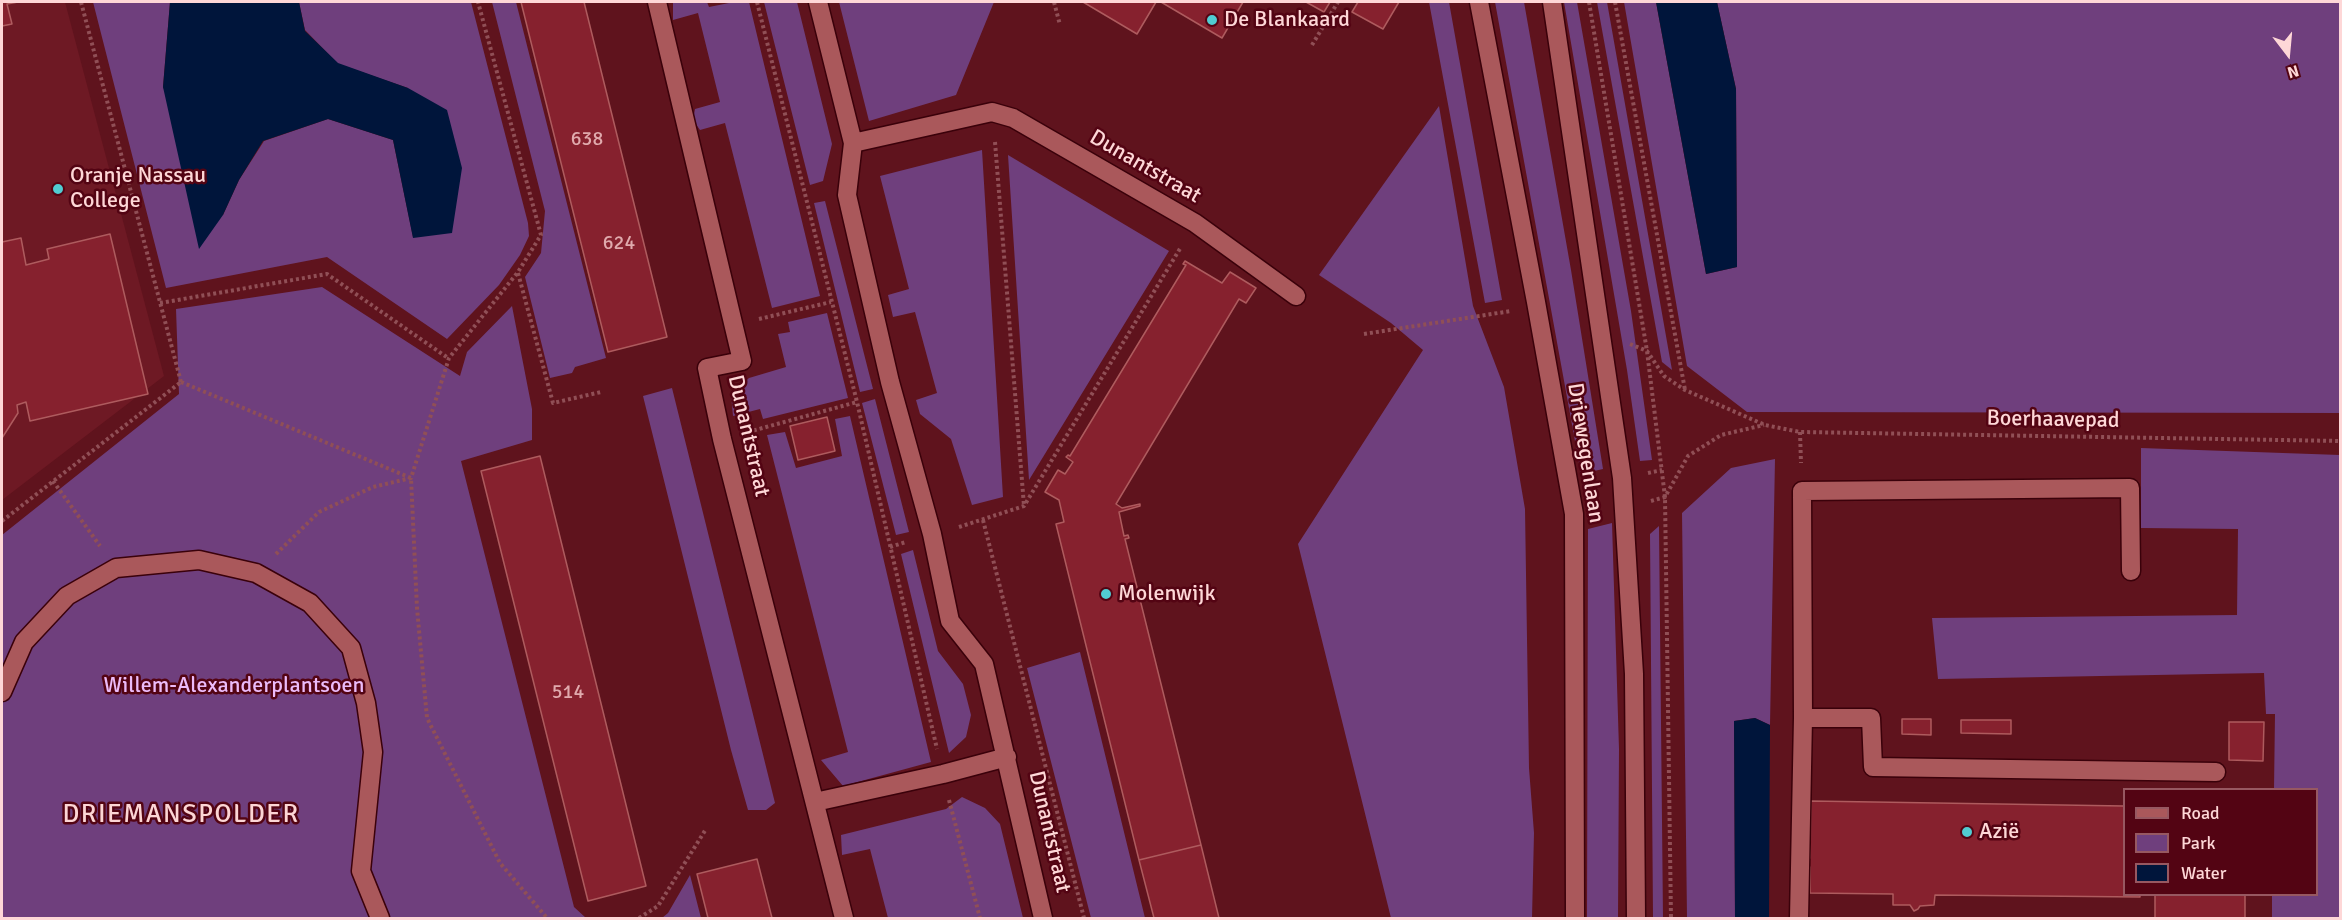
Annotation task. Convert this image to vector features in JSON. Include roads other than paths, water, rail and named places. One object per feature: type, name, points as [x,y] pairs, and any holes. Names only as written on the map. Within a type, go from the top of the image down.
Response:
[{"type":"street","name":"Dunantstraat","points":[[657,2],[742,361],[707,368],[722,439],[844,918]]},
{"type":"street","name":"Dunantstraat","points":[[818,2],[853,143],[847,195],[890,382],[932,534],[951,621],[984,664],[1043,918]]},
{"type":"street","name":"Driewegenlaan","points":[[1479,2],[1574,514],[1575,918]]},
{"type":"street","name":"Driewegenlaan","points":[[1552,2],[1583,217],[1609,375],[1625,508],[1634,674],[1636,918]]},
{"type":"street","name":"Dunantstraat","points":[[853,143],[992,112],[1013,118],[1195,223],[1296,296]]},
{"type":"street","points":[[1799,918],[1803,718],[1802,490],[2130,488],[2131,571]]},
{"type":"street","points":[[2,692],[24,642],[67,596],[116,568],[199,560],[256,573],[310,603],[351,648],[366,703],[373,752],[361,871],[380,918]]},
{"type":"street","points":[[1803,718],[1871,718],[1873,767],[2216,772]]},
{"type":"street","name":"Dunantstraat","points":[[815,802],[943,774],[1007,757]]},
{"type":"water","points":[[170,2],[299,2],[305,31],[338,63],[408,88],[447,110],[462,168],[452,233],[413,238],[393,140],[328,119],[263,141],[239,180],[223,215],[199,249],[163,87]]},
{"type":"water","points":[[1656,2],[1717,2],[1736,89],[1737,267],[1706,274]]},
{"type":"water","points":[[1755,718],[1770,725],[1769,918],[1735,918],[1734,721]]},
{"type":"place","name":"De Blankaard","points":[[1212,20]]},
{"type":"place","name":"Oranje Nassau College","points":[[58,189]]},
{"type":"place","name":"Molenwijk","points":[[1106,594]]},
{"type":"place","name":"Azië","points":[[1967,832]]},
{"type":"district","name":"DRIEMANSPOLDER","points":[[181,815]]},
{"type":"park label","name":"Willem-Alexanderplantsoen","points":[[234,686]]}]
